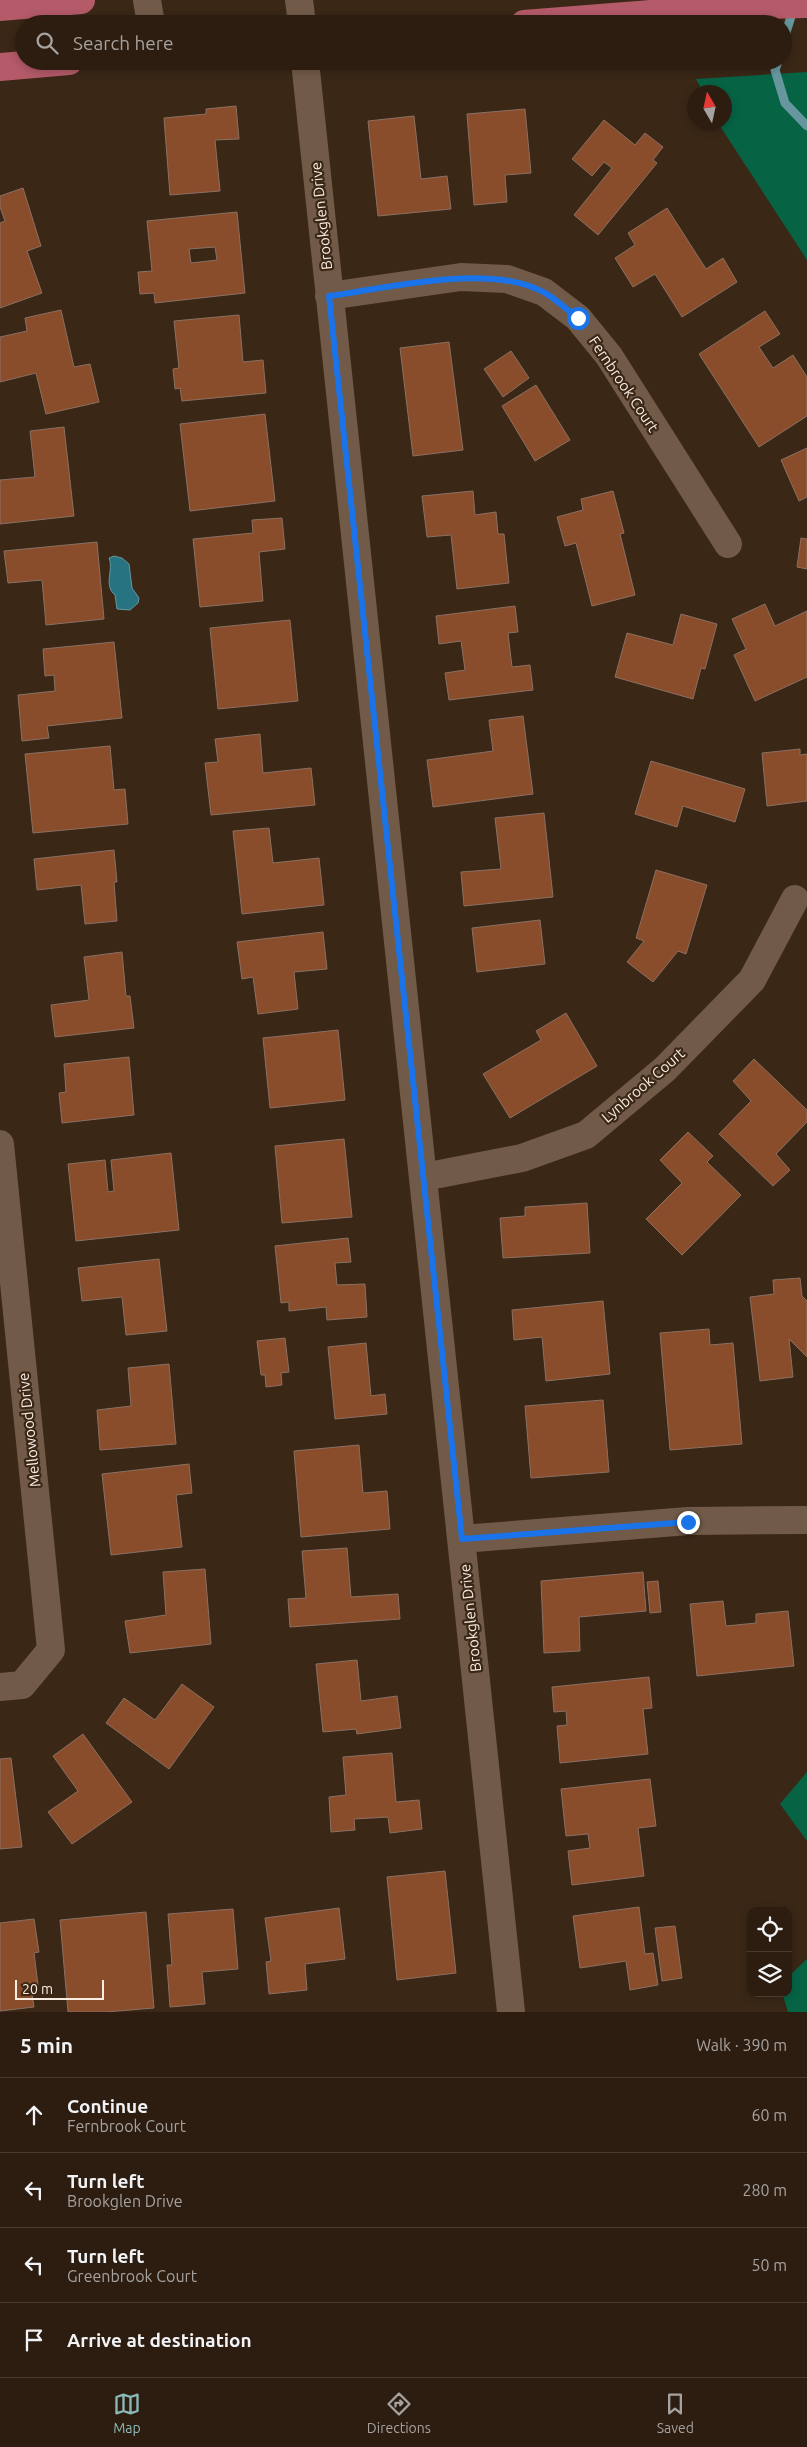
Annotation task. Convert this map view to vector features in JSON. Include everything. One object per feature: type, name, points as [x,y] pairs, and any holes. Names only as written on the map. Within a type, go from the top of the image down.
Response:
[{"type":"main road","points":[[0,7],[81,0]]},
{"type":"main road","points":[[638,15],[764,5],[807,4]]},
{"type":"main road","points":[[0,67],[15,66]]},
{"type":"street","points":[[147,0],[150,15]]},
{"type":"street","points":[[299,0],[301,15]]},
{"type":"street","name":"Brookglen Drive","points":[[306,70],[511,2012]]},
{"type":"street","name":"Fernbrook Court","points":[[329,296],[461,277],[507,279],[544,292],[578,318],[609,356],[728,544]]},
{"type":"street","name":"Lynbrook Court","points":[[424,1176],[522,1158],[586,1134],[665,1069],[752,980],[795,899]]},
{"type":"street","name":"Mellowood Drive","points":[[0,1144],[51,1650],[22,1685],[0,1686]]},
{"type":"street","points":[[462,1539],[688,1522],[804,1520]]},
{"type":"green space","points":[[807,72],[807,260],[723,130],[732,130],[732,85],[699,85],[696,79]]},
{"type":"green space","points":[[807,1772],[807,1841],[780,1804]]},
{"type":"green space","points":[[807,1959],[807,2012],[788,2012],[783,1997],[792,1997],[792,1973]]},
{"type":"water","points":[[114,556],[122,558],[129,564],[132,588],[139,598],[138,603],[130,610],[117,609],[115,595],[110,587],[109,558]]},
{"type":"building","points":[[236,106],[239,139],[215,140],[220,191],[170,195],[164,118],[206,114],[206,109]]},
{"type":"building","points":[[525,109],[531,173],[505,175],[507,202],[474,205],[467,114]]},
{"type":"building","points":[[414,116],[421,179],[447,176],[451,209],[378,216],[368,121]]},
{"type":"building","points":[[604,120],[635,145],[645,133],[663,147],[653,160],[657,163],[598,235],[574,215],[612,168],[604,162],[592,176],[572,159]]},
{"type":"building","points":[[23,188],[41,246],[27,251],[42,293],[0,308],[0,223],[5,221],[0,207],[0,196]]},
{"type":"building","points":[[667,208],[706,269],[723,258],[737,282],[682,317],[655,274],[633,287],[615,258],[635,245],[628,233]]},
{"type":"building","points":[[237,212],[245,293],[155,303],[154,293],[140,294],[138,272],[152,271],[147,221]],"holes":[[[215,247],[217,260],[191,263],[189,249]]]},
{"type":"building","points":[[61,310],[74,367],[90,364],[99,402],[46,414],[36,373],[0,382],[0,337],[27,331],[25,318]]},
{"type":"building","points":[[765,311],[780,334],[759,347],[773,368],[793,355],[807,377],[807,416],[759,447],[699,354]]},
{"type":"building","points":[[239,315],[243,362],[263,360],[266,393],[182,401],[180,388],[175,389],[173,369],[179,368],[174,321]]},
{"type":"building","points":[[449,342],[463,450],[413,456],[400,348]]},
{"type":"building","points":[[511,351],[529,378],[503,397],[484,369]]},
{"type":"building","points":[[536,385],[570,440],[535,461],[502,406]]},
{"type":"building","points":[[265,414],[275,501],[190,511],[180,424]]},
{"type":"building","points":[[64,427],[74,516],[0,524],[0,480],[35,477],[30,431]]},
{"type":"building","points":[[807,448],[807,497],[799,501],[781,460]]},
{"type":"building","points":[[473,491],[475,515],[496,512],[498,534],[504,534],[509,583],[457,589],[451,535],[427,537],[422,496]]},
{"type":"building","points":[[613,491],[624,533],[620,534],[635,595],[592,606],[576,543],[565,546],[557,517],[583,510],[581,499]]},
{"type":"building","points":[[282,518],[285,549],[259,552],[263,601],[200,607],[193,539],[253,533],[252,520]]},
{"type":"building","points":[[801,538],[807,539],[807,569],[797,567]]},
{"type":"building","points":[[97,542],[104,619],[46,625],[42,580],[8,583],[4,551]]},
{"type":"building","points":[[765,604],[775,626],[807,611],[807,677],[755,701],[734,655],[746,649],[732,619]]},
{"type":"building","points":[[515,606],[518,632],[508,633],[512,667],[530,665],[533,690],[449,700],[445,673],[465,670],[461,641],[439,644],[436,616]]},
{"type":"building","points":[[681,614],[717,624],[705,669],[701,668],[693,699],[615,677],[627,633],[673,645]]},
{"type":"building","points":[[290,620],[298,701],[218,709],[210,628]]},
{"type":"building","points":[[114,642],[122,718],[47,726],[49,738],[22,741],[18,695],[55,691],[54,675],[45,676],[43,649]]},
{"type":"building","points":[[523,716],[533,794],[433,807],[427,760],[493,751],[489,720]]},
{"type":"building","points":[[260,734],[263,773],[311,768],[315,805],[211,815],[205,763],[218,762],[215,739]]},
{"type":"building","points":[[110,746],[114,790],[125,789],[128,824],[33,833],[25,754]]},
{"type":"building","points":[[800,749],[800,755],[807,754],[807,801],[767,806],[762,753]]},
{"type":"building","points":[[651,761],[745,789],[735,822],[683,806],[677,827],[635,814]]},
{"type":"building","points":[[544,813],[553,897],[464,906],[461,872],[501,869],[495,818]]},
{"type":"building","points":[[269,828],[273,863],[319,858],[324,905],[242,914],[233,831]]},
{"type":"building","points":[[114,850],[117,882],[114,882],[117,921],[85,924],[81,885],[37,890],[34,859]]},
{"type":"building","points":[[656,870],[707,885],[686,954],[678,951],[653,982],[627,962],[644,941],[636,938]]},
{"type":"building","points":[[540,920],[545,964],[477,972],[472,928]]},
{"type":"building","points":[[323,932],[327,969],[294,972],[298,1009],[258,1014],[253,977],[242,979],[237,942]]},
{"type":"building","points":[[122,952],[126,996],[130,996],[134,1028],[55,1037],[51,1005],[89,1000],[84,957]]},
{"type":"building","points":[[566,1013],[597,1066],[510,1118],[483,1074],[541,1040],[536,1031]]},
{"type":"building","points":[[338,1030],[345,1100],[270,1108],[263,1038]]},
{"type":"building","points":[[129,1057],[134,1115],[62,1123],[59,1093],[66,1092],[64,1064]]},
{"type":"building","points":[[754,1059],[807,1110],[807,1122],[776,1154],[790,1170],[773,1186],[719,1134],[751,1101],[733,1081]]},
{"type":"building","points":[[688,1132],[713,1156],[707,1162],[741,1195],[682,1255],[646,1219],[682,1183],[660,1160]]},
{"type":"building","points":[[344,1139],[352,1217],[282,1223],[275,1146]]},
{"type":"building","points":[[171,1153],[179,1230],[76,1241],[68,1164],[105,1160],[108,1192],[114,1191],[111,1160]]},
{"type":"building","points":[[587,1203],[590,1253],[503,1258],[500,1218],[525,1216],[525,1207]]},
{"type":"building","points":[[348,1238],[351,1262],[335,1263],[337,1285],[365,1284],[367,1317],[327,1320],[326,1307],[289,1311],[289,1302],[281,1303],[275,1246]]},
{"type":"building","points":[[159,1259],[167,1331],[126,1335],[122,1297],[82,1301],[78,1268]]},
{"type":"building","points":[[800,1278],[802,1296],[807,1301],[807,1357],[789,1339],[793,1377],[760,1381],[750,1297],[774,1294],[773,1280]]},
{"type":"building","points":[[603,1301],[610,1374],[546,1381],[542,1337],[514,1340],[512,1310]]},
{"type":"building","points":[[709,1329],[710,1345],[733,1343],[742,1444],[670,1450],[660,1333]]},
{"type":"building","points":[[285,1338],[289,1372],[281,1373],[282,1385],[266,1387],[265,1375],[261,1375],[257,1341]]},
{"type":"building","points":[[366,1343],[371,1396],[385,1394],[387,1414],[335,1419],[328,1347]]},
{"type":"building","points":[[169,1364],[176,1444],[100,1450],[97,1410],[131,1406],[128,1368]]},
{"type":"building","points":[[603,1400],[609,1472],[531,1478],[525,1406]]},
{"type":"building","points":[[359,1445],[363,1493],[387,1491],[390,1529],[301,1537],[294,1451]]},
{"type":"building","points":[[189,1464],[192,1493],[176,1495],[182,1547],[111,1555],[102,1474]]},
{"type":"building","points":[[347,1548],[351,1597],[398,1594],[400,1619],[290,1627],[288,1599],[306,1598],[302,1551]]},
{"type":"building","points":[[205,1569],[211,1644],[130,1653],[125,1621],[166,1615],[163,1572]]},
{"type":"building","points":[[643,1572],[646,1611],[579,1617],[580,1651],[544,1653],[541,1581]]},
{"type":"building","points":[[658,1581],[661,1612],[650,1613],[647,1582]]},
{"type":"building","points":[[723,1601],[726,1626],[756,1623],[756,1614],[788,1611],[794,1666],[697,1676],[690,1604]]},
{"type":"building","points":[[357,1660],[361,1701],[397,1696],[401,1728],[357,1734],[356,1729],[323,1732],[316,1664]]},
{"type":"building","points":[[649,1677],[652,1708],[643,1709],[648,1754],[560,1763],[557,1726],[567,1725],[566,1711],[554,1712],[552,1687]]},
{"type":"building","points":[[182,1684],[214,1707],[169,1769],[106,1723],[124,1698],[155,1720]]},
{"type":"building","points":[[83,1734],[132,1802],[72,1844],[48,1812],[78,1791],[53,1756]]},
{"type":"building","points":[[392,1753],[396,1802],[419,1800],[422,1829],[390,1833],[388,1817],[354,1819],[355,1830],[331,1832],[329,1797],[346,1795],[343,1757]]},
{"type":"building","points":[[11,1758],[22,1847],[0,1849],[0,1759]]},
{"type":"building","points":[[650,1779],[656,1826],[638,1828],[644,1876],[572,1885],[568,1851],[590,1848],[588,1834],[566,1836],[561,1789]]},
{"type":"building","points":[[445,1871],[456,1973],[397,1980],[387,1877]]},
{"type":"building","points":[[639,1907],[645,1954],[653,1953],[658,1985],[630,1990],[626,1961],[580,1968],[573,1916]]},
{"type":"building","points":[[339,1908],[345,1959],[305,1964],[307,1990],[269,1994],[266,1962],[271,1961],[265,1918]]},
{"type":"building","points":[[233,1909],[238,1969],[202,1972],[205,2004],[170,2007],[167,1965],[172,1965],[168,1914]]},
{"type":"building","points":[[146,1912],[154,2008],[106,2012],[68,2012],[60,1920]]},
{"type":"building","points":[[34,1919],[39,1952],[34,1953],[38,1985],[31,1986],[34,2007],[0,2011],[0,1923]]},
{"type":"building","points":[[675,1926],[682,1978],[662,1981],[655,1928]]},
{"type":"waterway","points":[[791,15],[794,7]]},
{"type":"waterway","points":[[775,70],[785,103],[807,126]]},
{"type":"route","points":[[578,318],[544,292],[507,279],[461,277],[329,296],[462,1539],[688,1522]]}]
